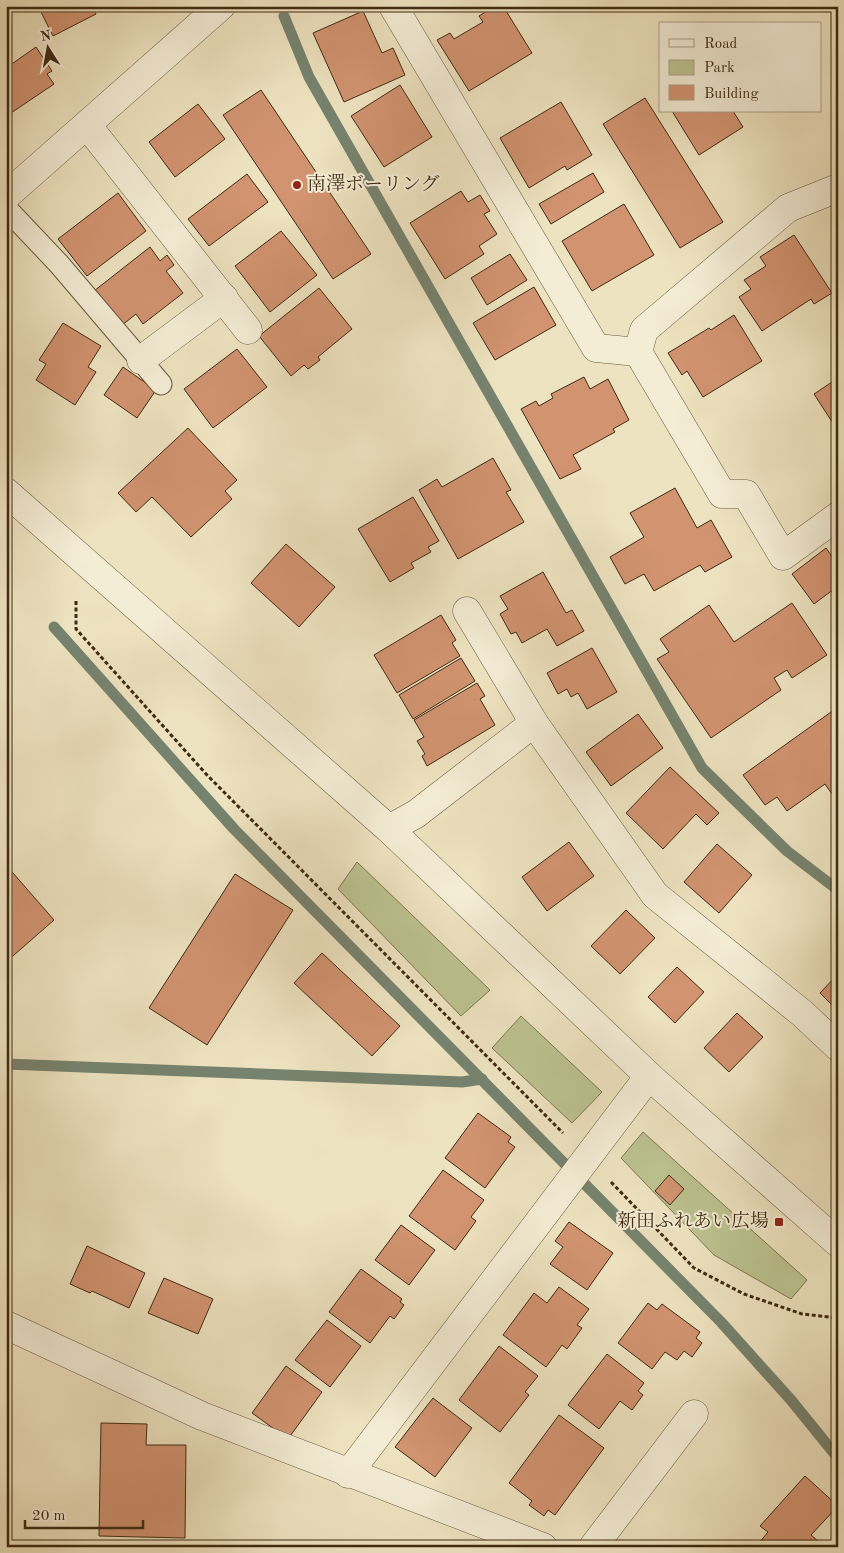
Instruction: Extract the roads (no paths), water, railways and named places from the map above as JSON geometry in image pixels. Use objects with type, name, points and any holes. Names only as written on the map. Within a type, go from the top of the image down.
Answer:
[{"type":"street","points":[[6,196],[221,6]]},
{"type":"street","points":[[393,6],[596,348],[638,352]]},
{"type":"street","points":[[87,125],[248,330]]},
{"type":"street","points":[[838,188],[788,208],[644,330],[638,352],[722,494],[746,494],[783,556],[838,516]]},
{"type":"street","points":[[141,360],[224,298]]},
{"type":"street","points":[[6,492],[75,550],[389,829],[649,1076],[838,1243]]},
{"type":"street","points":[[467,611],[534,723],[655,895],[803,1014],[838,1047]]},
{"type":"street","points":[[389,829],[416,814],[534,723]]},
{"type":"street","points":[[348,1474],[649,1076]]},
{"type":"street","points":[[6,1325],[202,1416],[348,1474],[543,1547]]},
{"type":"street","points":[[593,1547],[694,1414]]},
{"type":"lane","points":[[6,208],[59,264],[161,384]]},
{"type":"waterway","points":[[284,16],[309,77],[702,768],[787,851],[838,890]]},
{"type":"waterway","points":[[54,627],[234,829],[721,1322],[791,1400],[838,1458]]},
{"type":"waterway","points":[[6,1064],[462,1082],[482,1079]]},
{"type":"place","name":"南澤ボーリング","points":[[297,185]]},
{"type":"place","name":"新田ふれあい広場","points":[[779,1222]]}]
